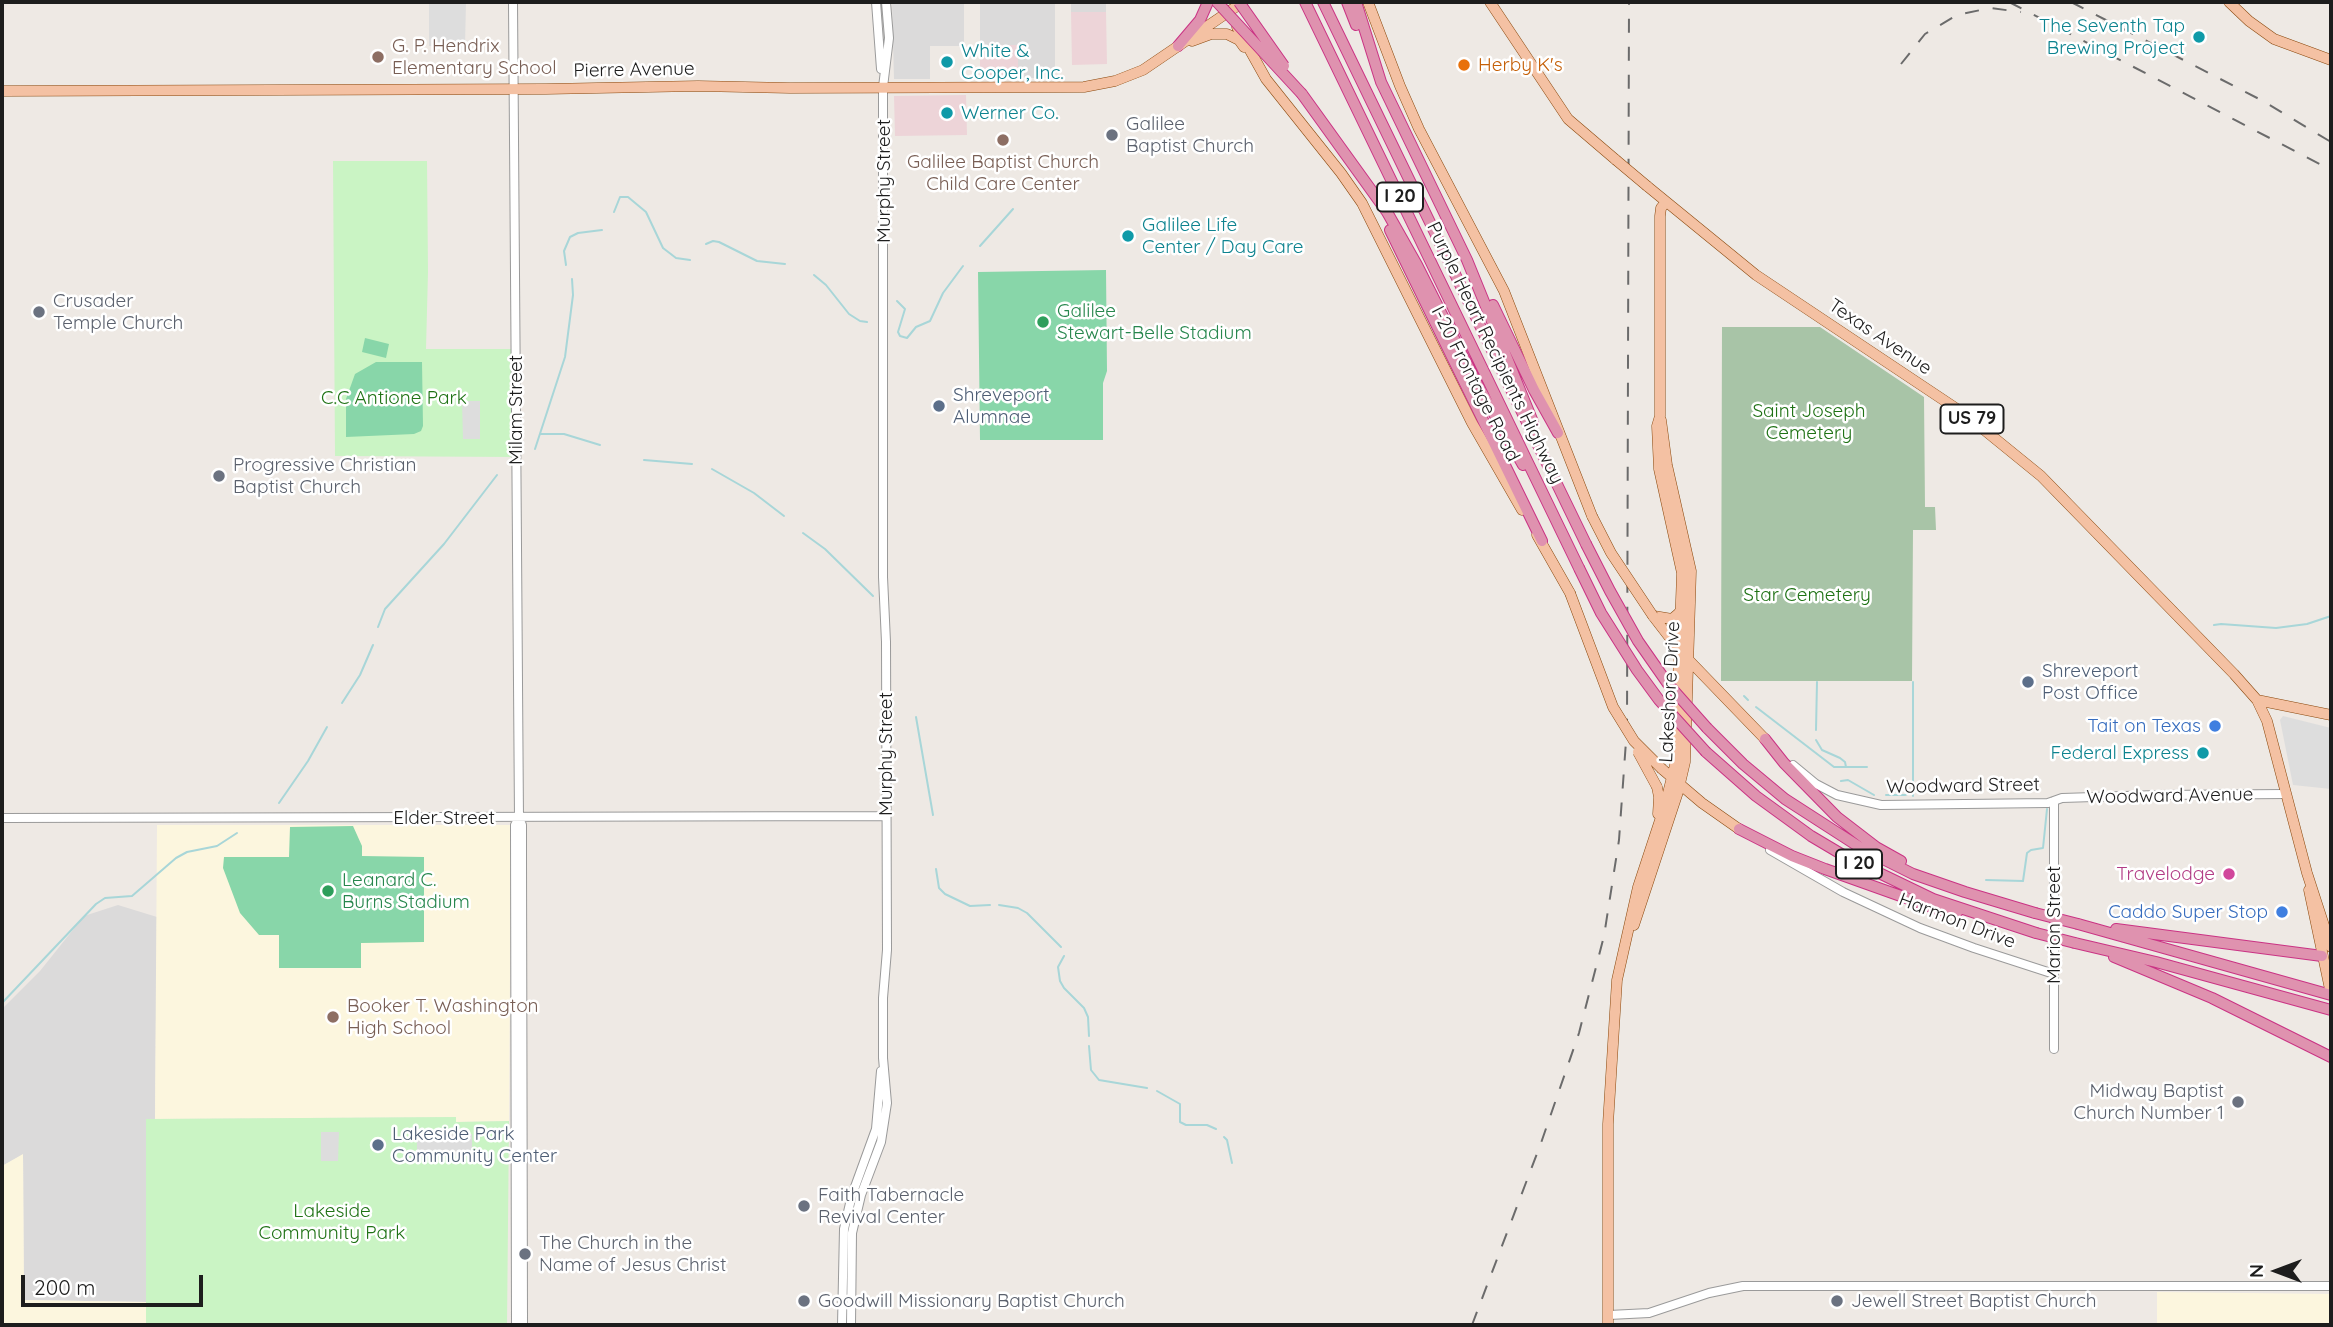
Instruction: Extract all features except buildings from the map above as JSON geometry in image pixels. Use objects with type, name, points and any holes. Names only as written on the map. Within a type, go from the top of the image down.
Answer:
[{"type":"highway","points":[[1178,46],[1200,20],[1208,2]]},
{"type":"highway","points":[[1217,2],[1302,94]]},
{"type":"highway","points":[[1241,2],[1302,94],[1377,196],[1405,243],[1476,382],[1569,547]]},
{"type":"highway","name":"Purple Heart Recipients Highway","points":[[1305,2],[1601,613],[1637,670],[1659,700],[1706,752],[1756,796],[1829,847],[1900,884],[1970,912]]},
{"type":"highway","name":"Purple Heart Recipients Highway","points":[[1323,2],[1586,544],[1610,591],[1668,684],[1707,729],[1770,787],[1817,821],[1890,863],[1950,887]]},
{"type":"highway","points":[[1347,2],[1391,106],[1467,260],[1558,433]]},
{"type":"highway","points":[[1356,2],[1375,66]]},
{"type":"highway","points":[[1349,158],[1386,222],[1542,541]]},
{"type":"highway","points":[[1467,260],[1566,503]]},
{"type":"highway","points":[[1765,739],[1817,798],[1859,834],[1895,858],[1950,887]]},
{"type":"highway","points":[[1739,829],[1792,856],[1923,905],[1940,910],[1970,912]]},
{"type":"highway","name":"I 20","points":[[1950,887],[2331,995]]},
{"type":"highway","name":"I 20","points":[[1970,912],[2036,933],[2331,1010]]},
{"type":"highway","points":[[2078,924],[2327,957]]},
{"type":"highway","points":[[2102,950],[2123,962],[2222,1003],[2331,1057]]},
{"type":"main road","name":"Pierre Avenue","points":[[2,91],[1092,85],[1130,76],[1178,46],[1227,6],[1241,2]]},
{"type":"main road","points":[[1369,2],[1399,86],[1419,129],[1504,291],[1592,516],[1611,553],[1653,616],[1680,651],[1708,679]]},
{"type":"main road","name":"Texas Avenue","points":[[1490,2],[1568,119],[1756,275],[1967,416],[2041,476],[2097,531],[2257,700]]},
{"type":"main road","points":[[2229,2],[2274,39],[2331,60]]},
{"type":"main road","name":"I-20 Frontage Road","points":[[1227,6],[1261,72],[1342,173],[1362,203],[1472,423],[1570,593],[1608,694],[1626,730],[1649,758],[1676,782]]},
{"type":"main road","points":[[1178,46],[1211,34],[1227,34],[1243,45],[1261,72]]},
{"type":"main road","name":"Lakeshore Drive","points":[[1609,1320],[1608,1125],[1616,992],[1638,887],[1649,851],[1685,762],[1691,619],[1689,556],[1667,465],[1660,416],[1660,216],[1661,208],[1666,202]]},
{"type":"main road","name":"Lakeshore Drive","points":[[1621,964],[1670,816],[1676,782],[1682,607],[1679,557],[1657,458],[1657,426],[1660,416]]},
{"type":"main road","points":[[1653,616],[1672,619],[1682,607]]},
{"type":"main road","points":[[1691,619],[1697,657],[1708,679]]},
{"type":"main road","name":"Woodward Street","points":[[1708,679],[1765,739]]},
{"type":"main road","points":[[2257,700],[2331,715]]},
{"type":"main road","name":"US 79","points":[[2257,700],[2267,721],[2307,873],[2327,957],[2331,995]]},
{"type":"main road","points":[[1626,730],[1657,788],[1659,812],[1649,851]]},
{"type":"main road","name":"Harmon Drive","points":[[1676,782],[1739,829]]},
{"type":"main road","points":[[1670,816],[1674,808],[1683,801],[1692,799],[1702,803]]},
{"type":"main road","name":"US 79","points":[[2307,873],[2331,947]]},
{"type":"street","name":"Milam Street","points":[[513,2],[519,818],[522,825],[523,1325]]},
{"type":"street","points":[[876,2],[883,87]]},
{"type":"street","name":"Murphy Street","points":[[842,1325],[844,1229],[852,1195],[876,1129],[883,1058],[883,998],[887,950],[886,642],[883,578],[883,87],[888,38],[886,2]]},
{"type":"street","name":"Woodward Street","points":[[1765,739],[1811,780],[1837,795],[1853,800],[1907,806],[2054,801]]},
{"type":"street","name":"Woodward Avenue","points":[[2054,801],[2088,797],[2286,794]]},
{"type":"street","name":"Marion Street","points":[[2054,801],[2054,1049]]},
{"type":"street","name":"Elder Street","points":[[2,818],[886,816]]},
{"type":"street","name":"Milam Street","points":[[516,1325],[515,825],[519,818]]},
{"type":"street","name":"Harmon Drive","points":[[1739,829],[1815,876],[1898,918],[1960,944],[2054,974]]},
{"type":"street","name":"Murphy Street","points":[[851,1325],[852,1233],[861,1195],[885,1126],[887,1097],[883,1058]]},
{"type":"street","points":[[1609,1320],[1649,1313],[1709,1293],[1743,1286],[2331,1286]]},
{"type":"shaded area","points":[[429,2],[466,2],[465,46],[429,46]]},
{"type":"shaded area","points":[[892,2],[964,2],[964,46],[930,46],[930,79],[894,79]]},
{"type":"shaded area","points":[[980,2],[1055,2],[1055,78],[1018,78],[1017,45],[980,45]]},
{"type":"shaded area","points":[[1071,2],[1106,2],[1106,12],[1071,12]]},
{"type":"shaded area","points":[[1071,12],[1106,12],[1107,64],[1072,65]]},
{"type":"shaded area","points":[[980,45],[1018,45],[1018,78],[980,78]]},
{"type":"shaded area","points":[[966,95],[967,135],[895,136],[894,96]]},
{"type":"shaded area","points":[[462,401],[480,401],[480,439],[463,439]]},
{"type":"shaded area","points":[[2283,716],[2331,728],[2331,789],[2293,785],[2280,720]]},
{"type":"shaded area","name":"Booker T. Washington High School","points":[[157,825],[511,825],[509,1121],[456,1122],[455,1117],[155,1119]]},
{"type":"shaded area","points":[[118,905],[157,917],[155,1119],[146,1120],[147,1302],[24,1300],[23,1155],[2,1166],[2,1009],[40,971],[84,916]]},
{"type":"shaded area","points":[[321,1132],[339,1132],[338,1161],[321,1161]]},
{"type":"shaded area","points":[[417,1133],[472,1134],[472,1156],[417,1155]]},
{"type":"shaded area","points":[[23,1154],[24,1300],[147,1302],[146,1325],[2,1325],[2,1166]]},
{"type":"shaded area","points":[[2157,1292],[2331,1294],[2331,1325],[2157,1325]]},
{"type":"green space","name":"C.C Antione Park","points":[[333,161],[427,161],[426,349],[516,349],[516,457],[335,456]]},
{"type":"green space","name":"Galilee Stewart-Belle Stadium","points":[[1106,270],[1107,371],[1103,383],[1103,440],[980,440],[978,272]]},
{"type":"green space","points":[[1722,327],[1820,327],[1924,397],[1925,507],[1935,507],[1936,530],[1913,530],[1912,681],[1721,681]]},
{"type":"green space","points":[[365,338],[389,344],[386,358],[362,352]]},
{"type":"green space","points":[[376,362],[422,362],[421,431],[414,434],[346,437],[346,399],[355,374]]},
{"type":"green space","name":"Leanard C. Burns Stadium","points":[[353,826],[362,846],[362,856],[424,857],[424,942],[361,943],[361,968],[279,968],[279,935],[259,935],[240,913],[223,868],[224,857],[289,857],[290,827]]},
{"type":"green space","name":"Lakeside Community Park","points":[[456,1117],[456,1122],[509,1121],[507,1325],[146,1325],[146,1119]]},
{"type":"waterway","points":[[614,212],[620,197],[628,197],[646,212],[663,248],[676,258],[690,260]]},
{"type":"waterway","points":[[980,246],[1013,209]]},
{"type":"waterway","points":[[566,265],[564,251],[570,237],[578,233],[602,230]]},
{"type":"waterway","points":[[706,244],[719,242],[757,261],[785,264]]},
{"type":"waterway","points":[[897,301],[905,309],[898,332],[900,336],[907,338],[916,327],[930,321],[943,293],[963,266]]},
{"type":"waterway","points":[[814,275],[826,285],[849,314],[867,322]]},
{"type":"waterway","points":[[535,449],[565,357],[573,295],[572,279]]},
{"type":"waterway","points":[[540,434],[564,434],[600,445]]},
{"type":"waterway","points":[[644,460],[692,464]]},
{"type":"waterway","points":[[712,469],[754,493],[784,516]]},
{"type":"waterway","points":[[378,627],[385,609],[444,544],[497,475]]},
{"type":"waterway","points":[[803,533],[825,549],[873,596]]},
{"type":"waterway","points":[[2214,625],[2276,628],[2307,624],[2331,616]]},
{"type":"waterway","points":[[342,703],[360,675],[373,645]]},
{"type":"waterway","points":[[1816,730],[1817,682]]},
{"type":"waterway","points":[[1913,682],[1913,796]]},
{"type":"waterway","points":[[1744,696],[1748,700]]},
{"type":"waterway","points":[[1756,707],[1834,767],[1867,767]]},
{"type":"waterway","points":[[916,717],[933,815]]},
{"type":"waterway","points":[[279,803],[327,727]]},
{"type":"waterway","points":[[1816,740],[1822,750],[1840,758],[1846,767]]},
{"type":"waterway","points":[[1841,781],[1848,780],[1874,795]]},
{"type":"waterway","points":[[1886,795],[1905,795],[1912,792]]},
{"type":"waterway","points":[[1986,880],[2023,881],[2027,853],[2043,848],[2047,809]]},
{"type":"waterway","points":[[2,1003],[96,904],[105,898],[132,896],[176,858],[187,852],[217,846],[237,833]]},
{"type":"waterway","points":[[936,869],[939,888],[945,894],[970,906],[990,905]]},
{"type":"waterway","points":[[999,905],[1018,908],[1027,913],[1061,947]]},
{"type":"waterway","points":[[1064,956],[1058,967],[1060,981],[1084,1008],[1088,1017],[1089,1036]]},
{"type":"waterway","points":[[1089,1046],[1091,1070],[1099,1080],[1147,1088]]},
{"type":"waterway","points":[[1157,1091],[1180,1104],[1180,1122],[1186,1125],[1207,1125],[1216,1129]]},
{"type":"waterway","points":[[1224,1137],[1232,1163]]},
{"type":"railway","points":[[1472,1325],[1541,1143],[1579,1033],[1604,936],[1619,840],[1627,727],[1629,2]]},
{"type":"railway","points":[[2009,2],[2331,170]]},
{"type":"railway","points":[[2071,2],[2263,101],[2331,142]]},
{"type":"railway","points":[[1901,64],[1925,34],[1957,15],[1990,8],[2021,12]]},
{"type":"place","name":"The Seventh Tap Brewing Project","points":[[2199,37]]},
{"type":"place","name":"G. P. Hendrix Elementary School","points":[[378,57]]},
{"type":"place","name":"White & Cooper, Inc.","points":[[947,62]]},
{"type":"place","name":"Herby K's","points":[[1464,65]]},
{"type":"place","name":"Werner Co.","points":[[947,113]]},
{"type":"place","name":"Galilee Baptist Church","points":[[1112,135]]},
{"type":"place","name":"Galilee Baptist Church Child Care Center","points":[[1003,140]]},
{"type":"place","name":"Galilee Life Center / Day Care","points":[[1128,236]]},
{"type":"place","name":"Crusader Temple Church","points":[[39,312]]},
{"type":"place","name":"Galilee Stewart-Belle Stadium","points":[[1043,322]]},
{"type":"place","name":"Shreveport Alumnae","points":[[939,406]]},
{"type":"place","name":"Progressive Christian Baptist Church","points":[[219,476]]},
{"type":"place","name":"Shreveport Post Office","points":[[2028,682]]},
{"type":"place","name":"Tait on Texas","points":[[2215,726]]},
{"type":"place","name":"Federal Express","points":[[2203,753]]},
{"type":"place","name":"Travelodge","points":[[2229,874]]},
{"type":"place","name":"Leanard C. Burns Stadium","points":[[328,891]]},
{"type":"place","name":"Caddo Super Stop","points":[[2282,912]]},
{"type":"place","name":"Booker T. Washington High School","points":[[333,1017]]},
{"type":"place","name":"Midway Baptist Church Number 1","points":[[2238,1102]]},
{"type":"place","name":"Lakeside Park Community Center","points":[[378,1145]]},
{"type":"place","name":"Faith Tabernacle Revival Center","points":[[804,1206]]},
{"type":"place","name":"The Church in the Name of Jesus Christ","points":[[525,1254]]},
{"type":"place","name":"Goodwill Missionary Baptist Church","points":[[804,1301]]},
{"type":"place","name":"Jewell Street Baptist Church","points":[[1837,1301]]},
{"type":"park label","name":"Saint Joseph Cemetery","points":[[1809,422]]},
{"type":"park label","name":"Star Cemetery","points":[[1807,595]]}]
